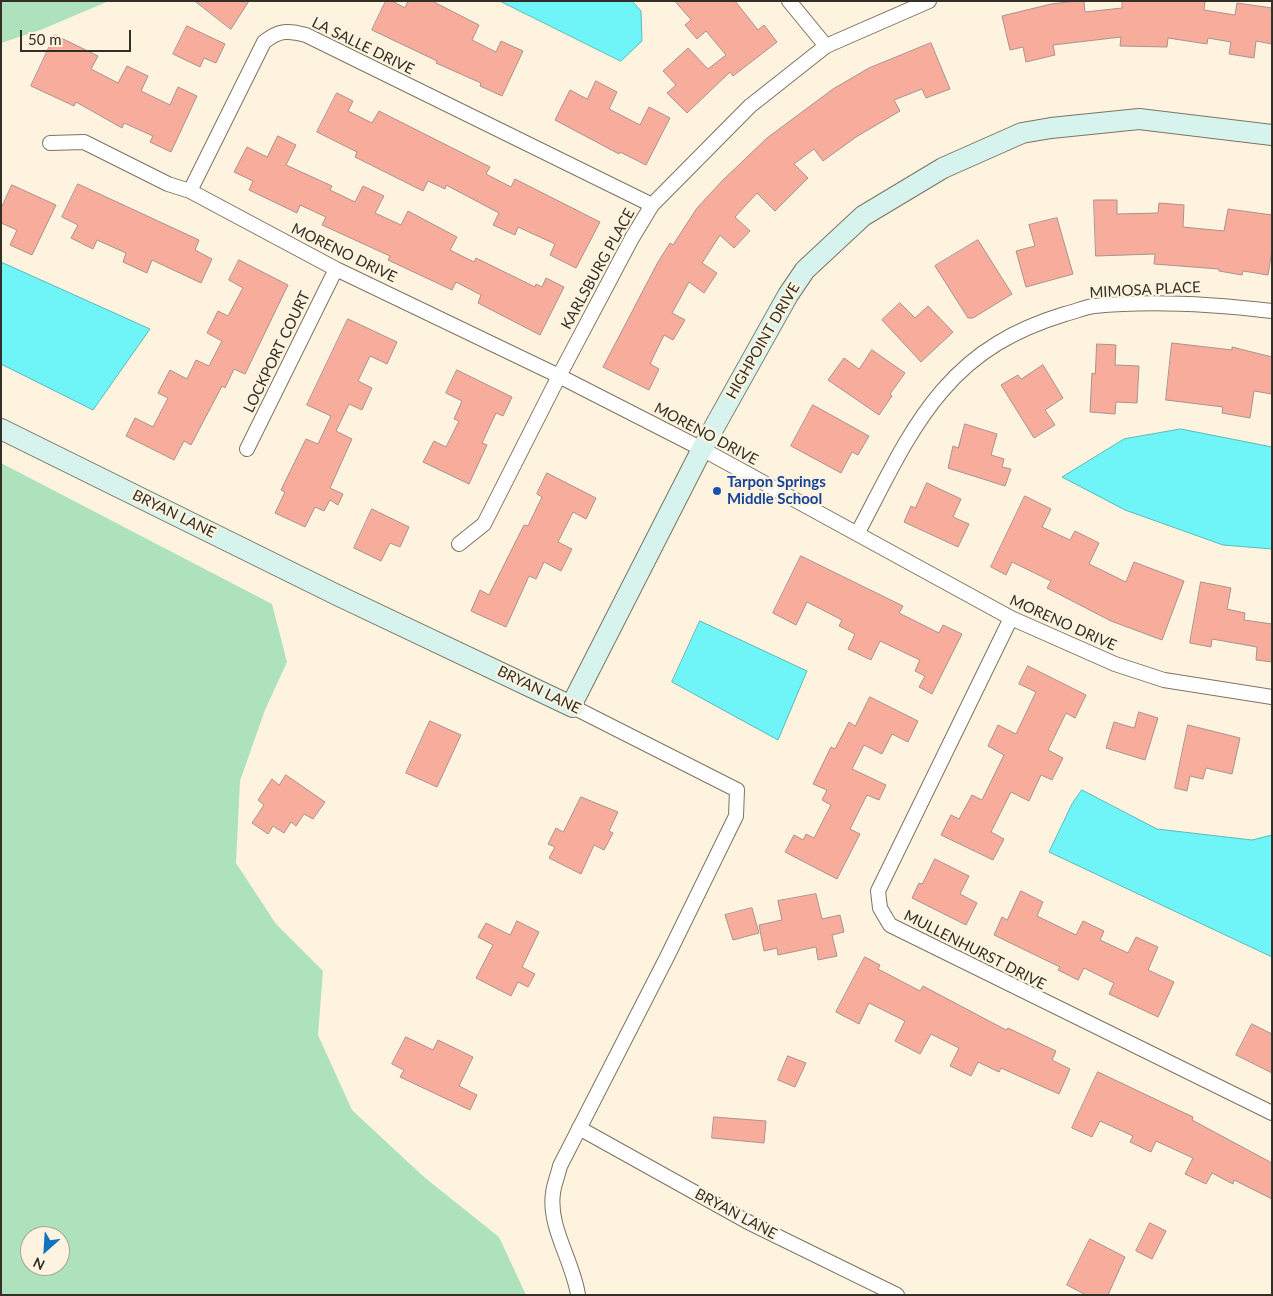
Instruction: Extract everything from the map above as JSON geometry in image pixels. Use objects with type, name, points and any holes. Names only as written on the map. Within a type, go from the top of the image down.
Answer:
[{"type":"street","points":[[789,1],[826,46]]},
{"type":"street","name":"KARLSBURG PLACE","points":[[459,544],[484,524],[559,376],[632,238],[652,205],[750,106],[826,46],[928,1]]},
{"type":"street","name":"LA SALLE DRIVE","points":[[190,191],[264,42],[280,31],[293,31],[306,35],[652,205]]},
{"type":"street","name":"HIGHPOINT DRIVE","points":[[573,707],[574,700],[702,449],[788,295],[805,270],[863,216],[943,168],[1022,133],[1138,119],[1272,135]]},
{"type":"street","points":[[50,143],[84,142],[168,184],[190,191]]},
{"type":"street","name":"MORENO DRIVE","points":[[190,191],[336,269],[559,376],[702,449],[1011,618],[1115,664],[1164,680],[1272,697]]},
{"type":"street","name":"LOCKPORT COURT","points":[[247,449],[336,269]]},
{"type":"street","name":"MIMOSA PLACE","points":[[857,534],[908,440],[942,391],[961,372],[1002,340],[1032,324],[1093,306],[1210,304],[1272,311]]},
{"type":"street","name":"BRYAN LANE","points":[[1,429],[336,595],[573,707],[737,790],[736,816],[667,957],[560,1166],[552,1193],[554,1223],[575,1275],[578,1295]]},
{"type":"street","name":"MULLENHURST DRIVE","points":[[1011,618],[878,891],[880,908],[890,925],[1272,1113]]},
{"type":"street","name":"BRYAN LANE","points":[[579,1128],[748,1222],[897,1295]]},
{"type":"green space","points":[[1,1],[109,1],[43,29],[1,43]]},
{"type":"green space","points":[[1,463],[272,604],[287,662],[265,710],[240,781],[236,863],[276,924],[323,971],[318,1035],[352,1110],[424,1177],[499,1237],[526,1295],[1,1295]]},
{"type":"water","points":[[500,1],[632,1],[641,11],[642,41],[621,61]]},
{"type":"water","points":[[1,262],[150,329],[93,410],[1,364]]},
{"type":"water","points":[[1181,429],[1272,447],[1272,549],[1223,545],[1125,510],[1062,477],[1124,439]]},
{"type":"water","points":[[700,621],[807,671],[778,740],[672,682]]},
{"type":"water","points":[[1082,790],[1157,829],[1252,840],[1272,835],[1272,957],[1049,852],[1072,804]]},
{"type":"building","points":[[195,1],[249,1],[231,29]]},
{"type":"building","points":[[386,1],[392,1],[405,8],[408,1],[432,1],[479,25],[472,40],[496,52],[501,41],[523,51],[502,96],[480,86],[481,83],[436,63],[437,61],[372,30]]},
{"type":"building","points":[[675,1],[735,1],[758,30],[764,25],[777,42],[733,76],[730,72],[687,113],[667,93],[676,85],[663,71],[688,48],[708,69],[726,55],[706,31],[697,39],[685,25],[691,20]]},
{"type":"building","points":[[1084,1],[1085,12],[1122,8],[1122,1],[1205,1],[1204,10],[1235,15],[1237,3],[1272,8],[1272,44],[1256,41],[1254,58],[1229,54],[1231,42],[1208,38],[1207,44],[1168,38],[1167,47],[1120,46],[1121,37],[1053,45],[1055,55],[1026,62],[1023,47],[1010,50],[1002,16],[1051,4]]},
{"type":"building","points":[[187,26],[225,44],[216,63],[204,58],[200,67],[173,54]]},
{"type":"building","points":[[55,35],[98,56],[91,69],[118,83],[127,66],[148,76],[141,91],[170,105],[178,87],[197,96],[171,152],[150,142],[153,136],[124,123],[122,128],[76,102],[74,106],[31,86]]},
{"type":"building","points":[[931,43],[950,89],[926,98],[922,89],[894,100],[900,111],[856,137],[823,161],[814,149],[794,164],[808,178],[775,211],[757,193],[735,217],[750,231],[734,248],[720,235],[702,263],[717,273],[704,293],[689,282],[672,313],[685,320],[673,340],[664,335],[650,364],[659,369],[649,390],[603,367],[658,262],[670,243],[673,245],[697,208],[723,180],[767,138],[833,89],[869,68]]},
{"type":"building","points":[[596,81],[617,92],[609,109],[640,125],[649,107],[670,118],[646,165],[620,152],[619,154],[555,120],[570,90],[587,99]]},
{"type":"building","points":[[337,93],[353,101],[348,111],[372,123],[379,111],[490,167],[486,174],[511,187],[515,179],[600,222],[576,268],[550,255],[555,244],[518,227],[515,235],[493,225],[499,213],[446,185],[445,189],[428,181],[423,191],[355,157],[357,152],[317,132]]},
{"type":"building","points":[[278,136],[296,145],[286,165],[332,186],[330,190],[355,202],[363,186],[384,196],[375,213],[401,225],[408,211],[457,237],[450,250],[474,262],[476,258],[535,287],[536,284],[542,287],[546,278],[564,287],[540,335],[478,303],[481,295],[456,282],[452,290],[388,260],[390,256],[322,225],[326,217],[300,205],[297,213],[249,190],[253,181],[234,172],[247,147],[267,157]]},
{"type":"building","points":[[78,184],[199,240],[195,250],[212,259],[201,283],[152,260],[147,273],[123,262],[126,253],[97,240],[93,249],[71,238],[78,225],[62,217]]},
{"type":"building","points":[[12,185],[56,205],[32,255],[10,245],[17,230],[1,223],[1,209]]},
{"type":"building","points":[[1094,200],[1117,200],[1117,214],[1158,213],[1159,203],[1184,205],[1183,227],[1224,231],[1228,209],[1272,215],[1272,251],[1268,275],[1243,271],[1242,275],[1219,271],[1219,269],[1154,264],[1155,254],[1096,256]]},
{"type":"building","points":[[1057,218],[1073,274],[1026,287],[1016,251],[1035,246],[1029,225]]},
{"type":"building","points":[[978,240],[1012,294],[973,318],[968,318],[935,266]]},
{"type":"building","points":[[239,260],[288,285],[245,374],[234,369],[225,388],[222,386],[191,445],[184,441],[174,460],[126,436],[135,418],[153,427],[168,398],[158,393],[170,370],[187,379],[196,360],[209,366],[222,341],[207,333],[218,311],[228,316],[243,288],[229,280]]},
{"type":"building","points":[[900,303],[915,318],[928,306],[953,332],[921,362],[882,320]]},
{"type":"building","points":[[348,319],[397,342],[387,364],[370,356],[358,381],[372,388],[362,410],[349,404],[336,431],[352,439],[330,488],[343,494],[338,505],[330,500],[324,511],[315,507],[305,527],[275,513],[285,492],[281,490],[306,439],[318,444],[331,416],[307,405]]},
{"type":"building","points":[[1172,343],[1232,350],[1232,347],[1272,357],[1272,394],[1254,391],[1250,418],[1222,413],[1223,407],[1166,400]]},
{"type":"building","points":[[1097,344],[1116,345],[1115,365],[1139,366],[1137,403],[1116,402],[1115,414],[1090,412],[1092,373],[1095,374]]},
{"type":"building","points":[[872,350],[905,373],[890,394],[892,396],[879,415],[828,380],[844,358],[859,369]]},
{"type":"building","points":[[1043,365],[1063,398],[1045,410],[1055,425],[1034,438],[1001,385],[1018,375],[1021,379]]},
{"type":"building","points":[[457,370],[512,397],[503,416],[496,413],[482,443],[487,445],[469,484],[423,462],[434,441],[446,447],[459,421],[454,419],[462,401],[446,393]]},
{"type":"building","points":[[813,405],[869,436],[858,455],[852,452],[841,473],[791,446]]},
{"type":"building","points":[[965,424],[997,434],[991,455],[1004,459],[1002,467],[1011,469],[1005,486],[948,468],[953,446],[958,448]]},
{"type":"building","points":[[547,473],[596,498],[586,519],[573,512],[558,542],[572,549],[561,571],[544,562],[536,579],[529,576],[506,627],[471,611],[480,590],[489,595],[524,525],[528,526],[542,497],[537,494]]},
{"type":"building","points":[[927,483],[961,499],[953,517],[969,524],[958,547],[904,522],[911,506],[915,508]]},
{"type":"building","points":[[1025,496],[1051,509],[1042,527],[1070,540],[1075,531],[1099,543],[1089,564],[1126,582],[1134,562],[1184,581],[1162,640],[1111,621],[1047,588],[1051,581],[1012,562],[1006,575],[991,567]]},
{"type":"building","points":[[372,509],[409,527],[400,547],[390,543],[381,561],[354,548]]},
{"type":"building","points":[[801,556],[903,606],[899,613],[939,633],[943,625],[962,634],[932,694],[919,687],[925,676],[915,671],[920,660],[880,641],[871,660],[848,649],[855,634],[839,626],[842,620],[807,602],[796,625],[773,613]]},
{"type":"building","points":[[1201,582],[1231,588],[1227,609],[1245,613],[1244,620],[1272,624],[1272,662],[1256,660],[1257,647],[1212,639],[1211,647],[1190,643]]},
{"type":"building","points":[[1028,666],[1086,695],[1075,718],[1066,713],[1048,750],[1063,758],[1052,780],[1041,775],[1029,801],[1011,792],[991,832],[1004,839],[993,860],[941,835],[951,815],[959,819],[972,795],[982,800],[1004,755],[988,746],[998,725],[1016,734],[1036,692],[1019,684]]},
{"type":"building","points":[[870,697],[918,721],[908,742],[892,734],[882,754],[864,745],[852,769],[886,785],[879,800],[867,795],[850,829],[860,834],[837,879],[785,852],[794,835],[803,840],[806,834],[814,838],[831,805],[822,800],[827,790],[813,784],[831,747],[835,749],[849,722],[855,726]]},
{"type":"building","points":[[1139,712],[1158,718],[1145,760],[1106,748],[1114,722],[1134,728]]},
{"type":"building","points":[[430,721],[461,735],[437,787],[406,773]]},
{"type":"building","points":[[1188,725],[1240,738],[1232,774],[1206,768],[1203,779],[1190,776],[1187,791],[1175,788]]},
{"type":"building","points":[[286,775],[325,802],[313,819],[304,814],[296,826],[291,822],[284,833],[273,826],[268,834],[252,823],[264,805],[258,800],[272,779],[279,785]]},
{"type":"building","points":[[581,797],[618,812],[609,831],[613,833],[604,850],[594,845],[581,874],[549,858],[555,847],[548,844],[556,828],[563,832]]},
{"type":"building","points":[[935,859],[969,876],[960,894],[977,903],[966,925],[912,898],[919,883],[922,884]]},
{"type":"building","points":[[1021,891],[1043,902],[1037,916],[1076,935],[1083,921],[1104,931],[1100,940],[1128,953],[1136,937],[1158,947],[1148,970],[1174,982],[1158,1017],[1109,994],[1114,983],[1084,968],[1078,980],[1058,970],[1060,967],[994,935],[1002,917],[1007,920]]},
{"type":"building","points":[[816,894],[822,919],[840,915],[844,932],[832,935],[837,956],[818,960],[816,947],[778,955],[777,948],[764,951],[759,925],[782,920],[778,901]]},
{"type":"building","points":[[752,908],[759,933],[733,940],[725,915]]},
{"type":"building","points":[[517,921],[539,932],[522,967],[535,974],[528,987],[518,982],[511,996],[476,978],[493,945],[478,937],[486,923],[510,935]]},
{"type":"building","points":[[865,957],[880,965],[878,969],[920,991],[923,986],[1006,1030],[1008,1028],[1056,1051],[1052,1060],[1070,1069],[1059,1094],[1001,1068],[999,1072],[978,1062],[971,1076],[950,1066],[959,1048],[931,1034],[920,1054],[895,1041],[905,1021],[869,1003],[859,1024],[836,1012]]},
{"type":"building","points":[[1252,1024],[1272,1034],[1272,1073],[1236,1055]]},
{"type":"building","points":[[406,1037],[433,1050],[438,1040],[473,1057],[459,1086],[477,1095],[470,1110],[400,1077],[404,1070],[392,1064]]},
{"type":"building","points":[[788,1056],[806,1063],[795,1087],[778,1080]]},
{"type":"building","points":[[1098,1072],[1193,1117],[1192,1120],[1272,1163],[1272,1199],[1234,1180],[1233,1184],[1212,1173],[1206,1184],[1185,1174],[1193,1158],[1156,1141],[1151,1152],[1130,1142],[1133,1136],[1100,1121],[1092,1137],[1072,1128]]},
{"type":"building","points":[[714,1117],[766,1121],[764,1143],[712,1138]]},
{"type":"building","points":[[1150,1223],[1166,1231],[1152,1259],[1136,1251]]},
{"type":"building","points":[[1090,1239],[1125,1257],[1108,1295],[1086,1295],[1067,1285]]},
{"type":"place","name":"Tarpon Springs Middle School","points":[[717,491]]}]
